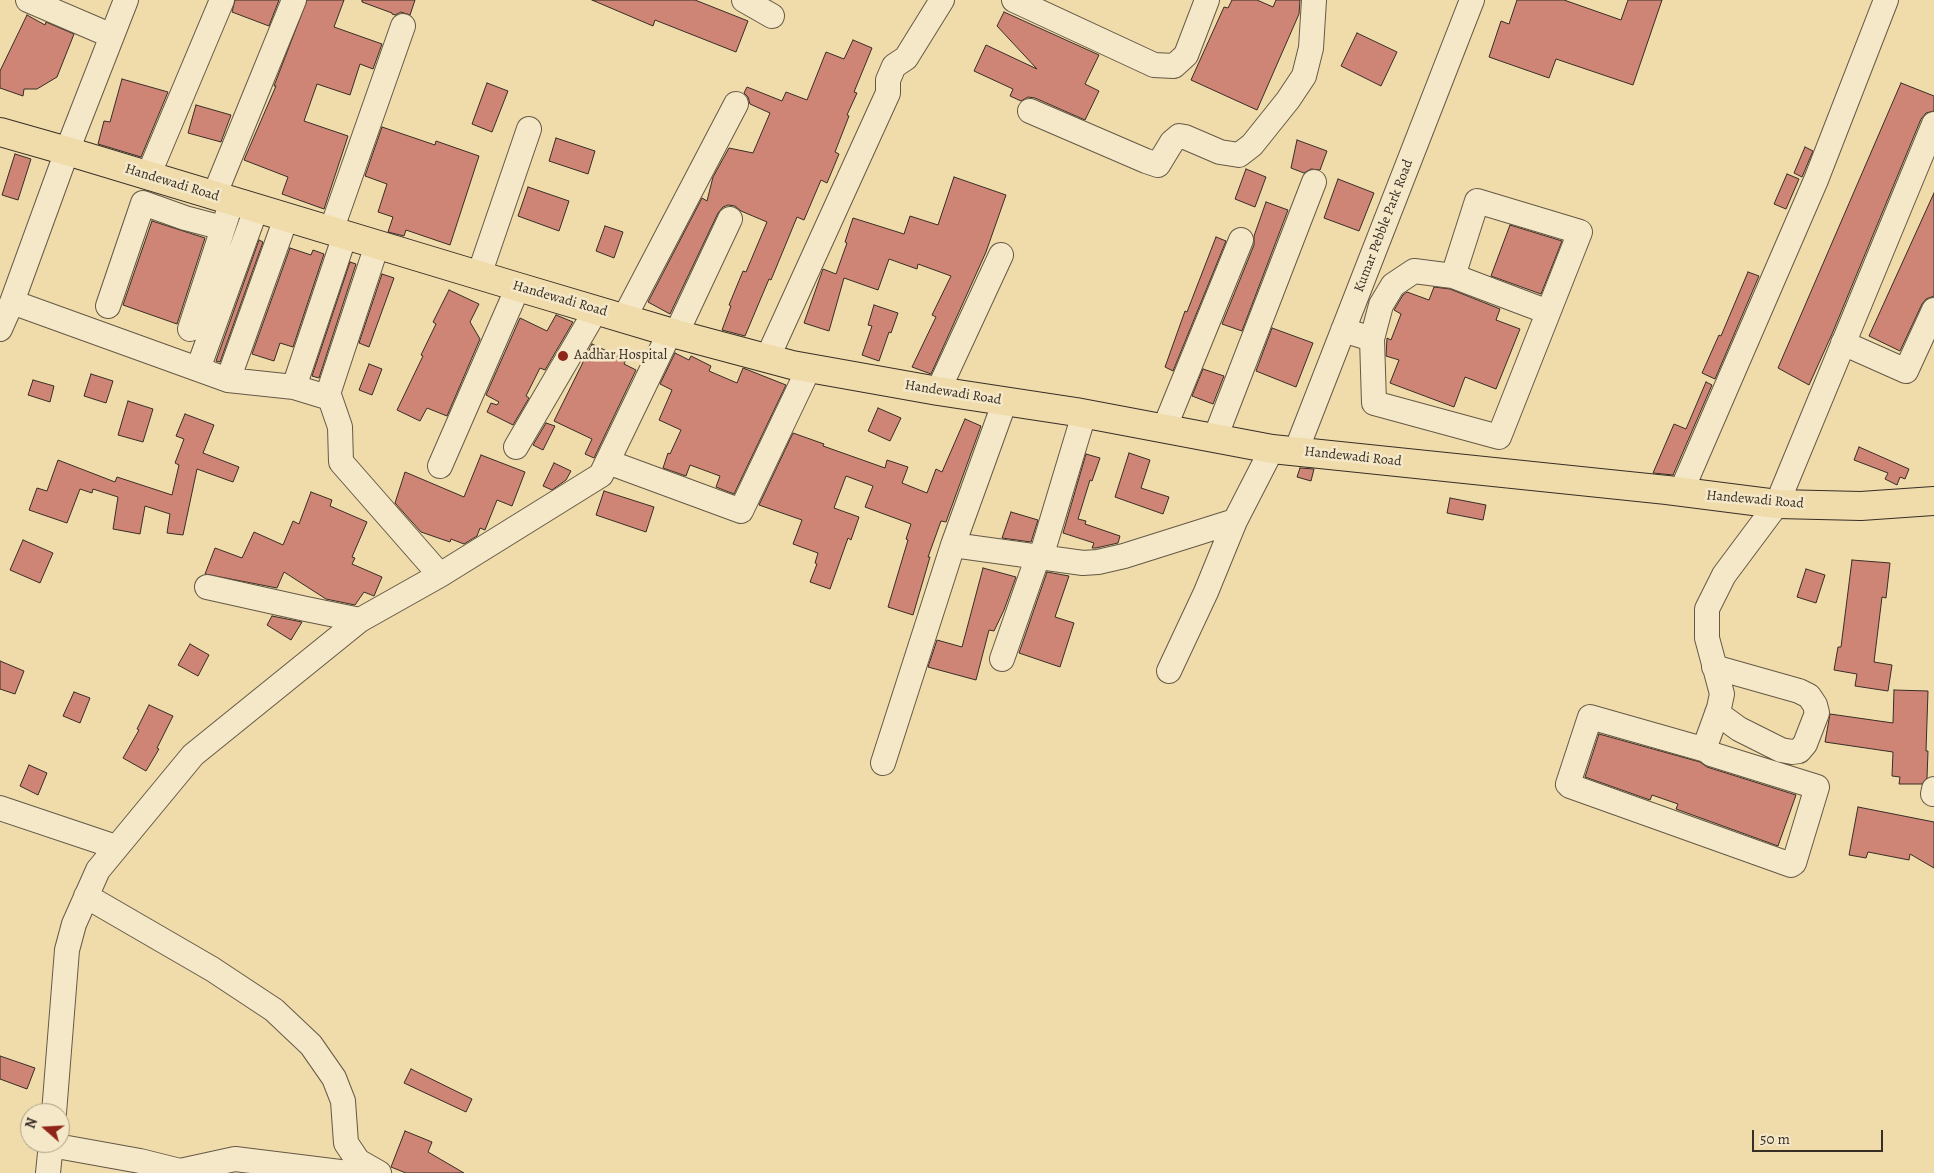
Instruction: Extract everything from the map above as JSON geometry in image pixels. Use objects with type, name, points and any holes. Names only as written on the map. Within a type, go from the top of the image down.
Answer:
[{"type":"main road","name":"Handewadi Road","points":[[0,132],[673,333],[767,359],[810,368],[1284,450],[1777,504],[1862,506],[1934,500]]},
{"type":"street","points":[[28,0],[112,36]]},
{"type":"street","points":[[0,329],[12,302],[67,151],[126,0]]},
{"type":"street","points":[[148,176],[222,0]]},
{"type":"street","points":[[198,370],[224,200],[294,0]]},
{"type":"street","points":[[744,0],[772,16]]},
{"type":"street","points":[[767,359],[888,93],[888,80],[894,66],[906,58],[942,0]]},
{"type":"street","points":[[1014,0],[1154,65],[1174,66],[1186,54],[1207,0]]},
{"type":"street","points":[[1030,111],[1158,165],[1172,142],[1178,136],[1220,152],[1239,155],[1252,145],[1288,100],[1304,76],[1311,48],[1314,0]]},
{"type":"street","name":"Kumar Pebble Park Road","points":[[1169,671],[1206,592],[1235,522],[1284,450],[1343,330],[1472,0]]},
{"type":"street","points":[[1681,492],[1816,180],[1886,0]]},
{"type":"street","points":[[294,388],[338,233],[403,26]]},
{"type":"street","points":[[624,318],[736,104]]},
{"type":"street","points":[[1706,750],[1722,694],[1707,638],[1707,609],[1724,575],[1777,504],[1934,124]]},
{"type":"street","points":[[479,275],[529,128]]},
{"type":"street","points":[[1215,438],[1314,182]]},
{"type":"street","points":[[185,218],[224,200]]},
{"type":"street","points":[[190,329],[223,228],[224,200]]},
{"type":"street","points":[[1452,276],[1477,201],[1580,232],[1548,312],[1498,437],[1374,403],[1372,339],[1381,306],[1393,285],[1414,271],[1452,276],[1548,312]]},
{"type":"street","points":[[108,306],[142,203],[185,218],[223,228]]},
{"type":"street","points":[[228,380],[286,218]]},
{"type":"street","points":[[55,1103],[67,950],[74,924],[98,870],[193,755],[360,620],[440,575],[601,475],[730,219]]},
{"type":"street","points":[[1164,429],[1241,240]]},
{"type":"street","points":[[327,397],[377,245]]},
{"type":"street","points":[[938,390],[1001,255]]},
{"type":"street","points":[[440,466],[518,287]]},
{"type":"street","points":[[12,302],[228,380],[294,388],[330,398],[340,427],[341,462],[440,575]]},
{"type":"street","points":[[516,447],[596,310]]},
{"type":"street","points":[[1844,342],[1906,371],[1934,310]]},
{"type":"street","points":[[1343,330],[1372,339]]},
{"type":"street","points":[[608,462],[741,511],[810,368]]},
{"type":"street","points":[[883,763],[953,545],[1005,401]]},
{"type":"street","points":[[1002,659],[1040,557],[1084,414]]},
{"type":"street","points":[[953,545],[1083,563],[1098,562],[1124,556],[1235,522]]},
{"type":"street","points":[[207,587],[360,620]]},
{"type":"street","points":[[1714,667],[1799,691],[1808,696],[1815,706],[1817,713],[1805,744],[1799,751],[1792,752],[1781,750],[1739,729],[1717,713]]},
{"type":"street","points":[[1590,717],[1706,750],[1711,754],[1817,787],[1792,865],[1579,790],[1568,784],[1590,717]]},
{"type":"street","points":[[1934,789],[1934,794]]},
{"type":"street","points":[[0,808],[116,847]]},
{"type":"street","points":[[86,896],[212,969],[274,1010],[312,1045],[334,1078],[343,1101],[346,1143],[358,1161],[379,1173]]},
{"type":"street","points":[[70,1148],[180,1171],[236,1158],[348,1173],[358,1161]]},
{"type":"street","points":[[48,1173],[50,1153]]},
{"type":"building","points":[[235,0],[279,0],[269,26],[232,12]]},
{"type":"building","points":[[307,0],[344,0],[334,27],[382,44],[373,69],[360,64],[350,95],[317,84],[304,121],[348,136],[324,209],[282,194],[288,177],[244,160],[276,86],[274,86]]},
{"type":"building","points":[[362,0],[415,0],[410,15],[401,12],[395,15],[362,2]]},
{"type":"building","points":[[592,0],[695,0],[748,21],[736,52],[655,20],[653,26]]},
{"type":"building","points":[[1232,0],[1257,0],[1273,7],[1276,0],[1300,0],[1299,14],[1257,110],[1191,80],[1224,7],[1228,8]]},
{"type":"building","points":[[1517,0],[1564,0],[1621,20],[1628,0],[1662,0],[1633,85],[1556,59],[1549,78],[1489,57],[1501,21],[1509,24]]},
{"type":"building","points":[[1004,12],[1099,55],[1085,84],[1099,91],[1085,120],[1035,98],[1028,97],[1021,101],[1010,96],[1013,89],[974,71],[986,45],[1037,69],[997,26]]},
{"type":"building","points":[[27,15],[45,25],[46,22],[74,34],[57,77],[37,89],[24,89],[23,96],[0,88],[0,71]]},
{"type":"building","points":[[1357,33],[1397,52],[1381,86],[1341,66]]},
{"type":"building","points":[[853,40],[872,48],[854,92],[857,93],[847,115],[849,116],[835,152],[839,154],[827,183],[821,180],[804,220],[797,217],[745,336],[722,330],[731,306],[729,305],[743,271],[746,272],[767,222],[741,211],[735,206],[728,205],[723,207],[718,213],[670,314],[648,302],[702,198],[707,201],[713,177],[729,148],[753,153],[770,113],[750,104],[748,97],[744,93],[747,87],[782,101],[786,92],[807,100],[826,52],[844,59]]},
{"type":"building","points":[[122,79],[168,92],[141,157],[98,144],[104,121],[110,122]]},
{"type":"building","points":[[487,83],[508,91],[492,132],[472,124]]},
{"type":"building","points":[[1901,83],[1934,96],[1934,111],[1926,113],[1921,119],[1809,385],[1778,368]]},
{"type":"building","points":[[196,105],[231,115],[221,142],[188,133]]},
{"type":"building","points":[[382,127],[435,145],[436,141],[479,156],[450,245],[406,230],[404,236],[388,232],[393,217],[378,212],[387,184],[365,176]]},
{"type":"building","points":[[556,138],[595,151],[588,174],[549,161]]},
{"type":"building","points":[[1297,140],[1327,151],[1320,170],[1311,169],[1304,173],[1291,168]]},
{"type":"building","points":[[1805,147],[1813,151],[1802,177],[1794,173]]},
{"type":"building","points":[[15,154],[31,159],[18,200],[2,195]]},
{"type":"building","points":[[1246,169],[1266,177],[1255,207],[1235,199]]},
{"type":"building","points":[[1787,174],[1799,179],[1786,209],[1774,204]]},
{"type":"building","points":[[954,177],[1006,195],[986,252],[931,374],[912,367],[936,317],[932,315],[951,276],[918,264],[917,269],[889,259],[878,290],[844,278],[829,331],[804,323],[823,269],[836,274],[847,243],[845,242],[853,218],[904,234],[910,216],[938,225]]},
{"type":"building","points":[[1338,179],[1374,193],[1359,231],[1324,218]]},
{"type":"building","points":[[528,187],[569,201],[559,231],[518,216]]},
{"type":"building","points":[[1934,193],[1934,296],[1926,299],[1922,304],[1900,351],[1869,336]]},
{"type":"building","points":[[1266,202],[1288,210],[1242,331],[1222,324],[1254,245],[1254,236]]},
{"type":"building","points":[[152,221],[205,238],[177,324],[123,305]]},
{"type":"building","points":[[1510,225],[1562,241],[1541,294],[1491,276]]},
{"type":"building","points":[[605,226],[623,232],[614,258],[596,251]]},
{"type":"building","points":[[1216,237],[1226,241],[1173,371],[1165,367],[1185,311],[1187,312]]},
{"type":"building","points":[[259,240],[263,242],[220,362],[216,361]]},
{"type":"building","points":[[290,248],[311,255],[313,250],[324,254],[293,347],[280,343],[274,361],[252,354]]},
{"type":"building","points":[[350,262],[356,264],[319,378],[312,376]]},
{"type":"building","points":[[1748,272],[1759,276],[1715,379],[1702,373],[1719,335],[1721,336]]},
{"type":"building","points":[[382,274],[394,278],[369,347],[359,343]]},
{"type":"building","points":[[1434,287],[1450,289],[1500,309],[1496,320],[1520,329],[1496,389],[1465,377],[1454,407],[1390,383],[1399,360],[1386,356],[1387,338],[1391,340],[1401,314],[1394,310],[1407,292],[1429,300]]},
{"type":"building","points":[[449,290],[479,304],[470,322],[480,339],[447,416],[427,408],[420,421],[397,410],[423,356],[421,355],[436,324],[433,322]]},
{"type":"building","points":[[874,305],[898,313],[879,361],[862,355],[872,326],[868,325]]},
{"type":"building","points":[[556,315],[573,322],[545,370],[540,368],[526,396],[529,398],[513,425],[487,412],[491,403],[497,405],[499,402],[486,395],[520,318],[547,331]]},
{"type":"building","points":[[1272,328],[1313,343],[1296,387],[1256,371]]},
{"type":"building","points":[[592,344],[626,360],[624,364],[636,370],[594,458],[585,454],[592,439],[554,421]]},
{"type":"building","points":[[675,353],[689,360],[691,356],[711,366],[709,371],[737,383],[743,368],[786,385],[734,494],[716,487],[720,476],[690,465],[686,476],[663,468],[668,453],[670,454],[681,430],[659,420],[672,390],[660,384]]},
{"type":"building","points":[[369,364],[382,369],[372,395],[359,390]]},
{"type":"building","points":[[1203,369],[1224,376],[1213,404],[1192,396]]},
{"type":"building","points":[[91,374],[113,381],[106,403],[84,396]]},
{"type":"building","points":[[33,380],[54,386],[50,402],[28,395]]},
{"type":"building","points":[[1706,382],[1712,385],[1673,475],[1653,473],[1674,424],[1686,429]]},
{"type":"building","points":[[128,401],[153,409],[143,442],[118,435]]},
{"type":"building","points":[[878,408],[901,418],[890,441],[868,431]]},
{"type":"building","points":[[185,414],[214,425],[203,453],[239,467],[233,482],[197,469],[183,535],[167,533],[170,514],[145,506],[140,534],[113,529],[118,497],[93,489],[92,493],[80,489],[67,523],[29,510],[37,488],[47,491],[58,460],[115,482],[117,477],[172,495],[179,465],[175,463],[184,439],[176,436]]},
{"type":"building","points":[[965,419],[981,426],[946,522],[941,521],[928,557],[930,557],[913,615],[888,607],[911,524],[865,507],[873,486],[846,476],[834,508],[859,517],[851,540],[848,538],[830,589],[810,582],[817,564],[815,563],[818,553],[793,544],[802,520],[759,505],[793,433],[885,468],[887,460],[908,467],[902,483],[927,493],[936,469],[942,472]]},
{"type":"building","points":[[546,423],[555,426],[543,450],[533,445]]},
{"type":"building","points":[[1859,447],[1909,469],[1905,479],[1900,477],[1897,485],[1885,479],[1888,473],[1854,460]]},
{"type":"building","points":[[1129,453],[1150,460],[1141,488],[1169,497],[1163,514],[1115,497]]},
{"type":"building","points":[[1086,454],[1100,458],[1092,481],[1090,480],[1078,519],[1086,521],[1085,524],[1120,536],[1118,543],[1092,548],[1094,543],[1063,533]]},
{"type":"building","points":[[481,455],[525,472],[512,506],[497,500],[485,530],[480,528],[477,536],[464,544],[451,539],[450,542],[421,532],[395,503],[405,472],[464,497]]},
{"type":"building","points":[[554,463],[571,471],[566,480],[552,490],[543,486]]},
{"type":"building","points":[[1300,468],[1314,469],[1311,481],[1297,477]]},
{"type":"building","points":[[604,491],[654,507],[646,532],[596,515]]},
{"type":"building","points":[[311,492],[332,500],[330,506],[367,522],[352,557],[355,558],[352,564],[382,577],[374,596],[364,592],[355,605],[326,599],[284,572],[277,588],[205,574],[215,548],[242,558],[254,532],[283,545],[293,521],[299,524]]},
{"type":"building","points":[[1450,498],[1486,505],[1483,520],[1447,513]]},
{"type":"building","points":[[1011,512],[1038,520],[1031,542],[1002,538]]},
{"type":"building","points":[[23,540],[53,553],[40,583],[10,570]]},
{"type":"building","points":[[1852,560],[1890,563],[1886,598],[1882,597],[1874,662],[1892,665],[1888,691],[1855,686],[1857,674],[1834,670],[1838,647],[1841,647]]},
{"type":"building","points":[[983,568],[1016,577],[994,631],[989,630],[976,680],[928,667],[937,640],[962,647]]},
{"type":"building","points":[[1806,569],[1825,575],[1816,603],[1797,597]]},
{"type":"building","points":[[1047,572],[1069,576],[1055,617],[1074,623],[1060,667],[1019,653]]},
{"type":"building","points":[[272,616],[302,622],[291,640],[267,625]]},
{"type":"building","points":[[190,644],[209,655],[198,676],[178,665]]},
{"type":"building","points":[[0,661],[24,671],[15,694],[0,689]]},
{"type":"building","points":[[1894,690],[1928,691],[1927,778],[1922,784],[1899,784],[1900,777],[1892,776],[1893,752],[1825,742],[1830,714],[1893,723]]},
{"type":"building","points":[[74,692],[90,698],[80,723],[63,716]]},
{"type":"building","points":[[149,705],[173,716],[157,748],[159,749],[146,771],[123,758],[139,730],[137,729]]},
{"type":"building","points":[[1599,734],[1700,762],[1707,767],[1796,795],[1778,846],[1676,809],[1678,804],[1652,795],[1650,800],[1585,777]]},
{"type":"building","points":[[29,765],[47,773],[38,795],[20,786]]},
{"type":"building","points":[[1858,807],[1934,822],[1934,868],[1910,854],[1909,860],[1868,852],[1866,858],[1849,855]]},
{"type":"building","points":[[0,1056],[35,1068],[27,1089],[0,1079]]},
{"type":"building","points":[[411,1069],[472,1099],[466,1112],[404,1083]]},
{"type":"building","points":[[405,1131],[432,1142],[428,1152],[464,1173],[406,1173],[391,1167]]},
{"type":"place","name":"Aadhar Hospital","points":[[563,356]]}]
